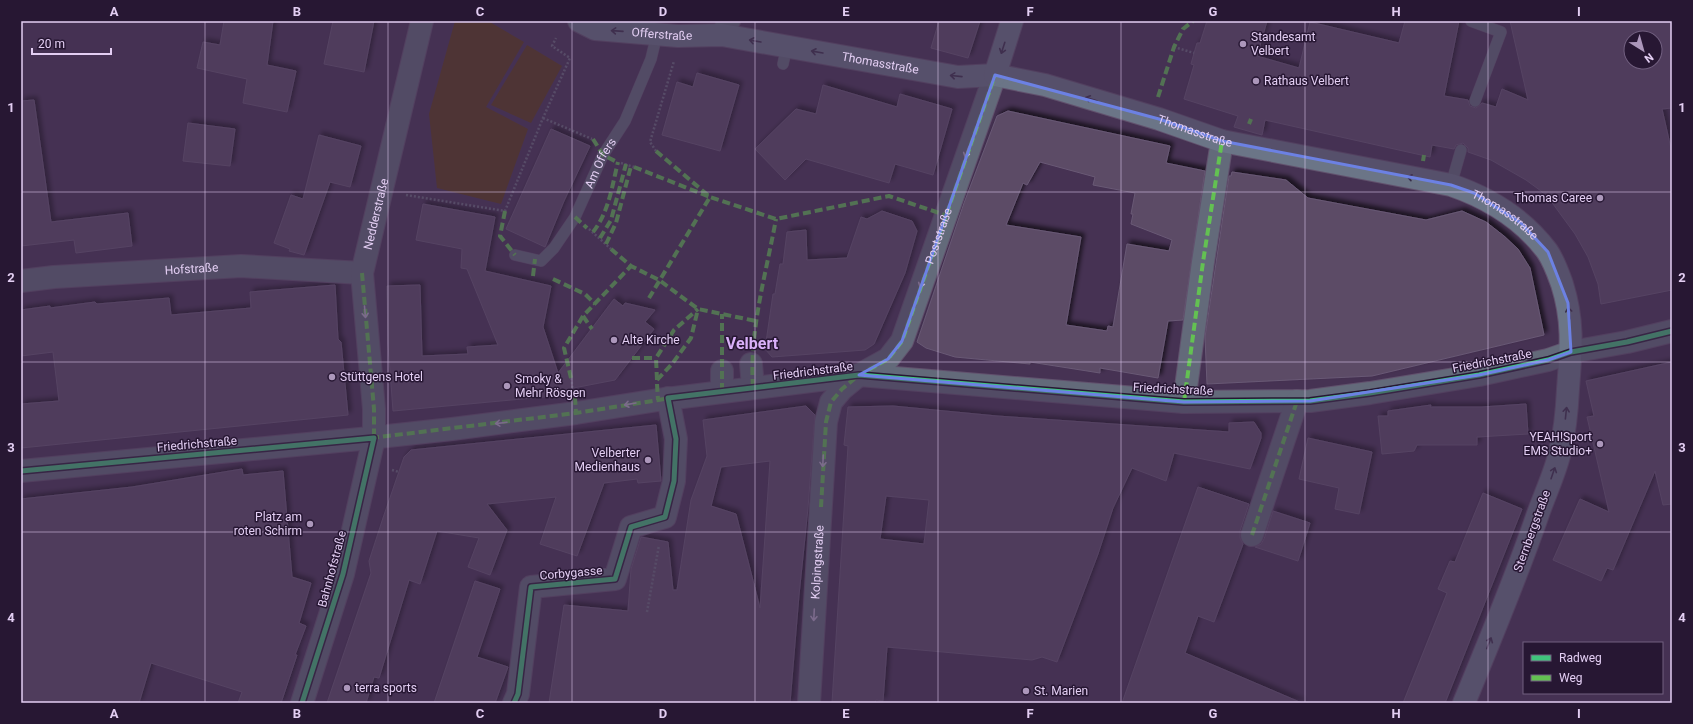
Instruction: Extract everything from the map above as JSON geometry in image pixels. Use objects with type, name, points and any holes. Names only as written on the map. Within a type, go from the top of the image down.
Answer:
[{"type":"street","name":"Nedderstraße","points":[[374,409],[362,273],[422,21]]},
{"type":"street","name":"Offerstraße","points":[[579,21],[595,29],[678,36],[726,28]]},
{"type":"street","name":"Poststraße","points":[[826,422],[831,402],[842,389],[859,375],[888,359],[902,341],[1012,21]]},
{"type":"street","name":"Thomasstraße","points":[[726,28],[785,55],[958,77],[995,74],[1045,85],[1134,111],[1222,141],[1452,185],[1474,193],[1505,211],[1520,223],[1548,252],[1558,270],[1568,303],[1571,321],[1571,352]]},
{"type":"street","name":"Friedrichstraße","points":[[1184,402],[1203,262],[1222,141]]},
{"type":"street","name":"Hofstraße","points":[[21,281],[54,277],[241,266],[362,273]]},
{"type":"street","name":"Friedrichstraße","points":[[21,471],[374,438],[576,405],[661,394],[722,381],[753,387],[859,375],[1184,402],[1310,401],[1370,393],[1479,375],[1548,360],[1571,352],[1627,342],[1672,331]]},
{"type":"street","name":"Sternbergstraße","points":[[1464,703],[1521,563],[1560,452],[1566,414],[1571,352]]},
{"type":"street","points":[[751,364],[753,387]]},
{"type":"street","points":[[661,394],[676,439],[674,481],[665,517]]},
{"type":"street","points":[[1252,535],[1298,401]]},
{"type":"street","name":"Bahnhofstraße","points":[[302,703],[343,574],[374,438],[374,409]]},
{"type":"street","name":"Kolpingstraße","points":[[809,703],[826,422]]},
{"type":"street","name":"Corbygasse","points":[[514,703],[518,694],[531,587],[615,580],[631,527],[665,517]]},
{"type":"lane","points":[[1471,21],[1502,32],[1475,101]]},
{"type":"lane","name":"Am Offers","points":[[516,255],[541,261],[554,248],[575,218],[603,155],[625,121],[651,59],[657,34]]},
{"type":"lane","points":[[1452,185],[1461,150]]},
{"type":"path","points":[[409,195],[505,211],[543,118],[570,58],[552,46],[556,38]]},
{"type":"path","points":[[1174,47],[1194,53]]},
{"type":"path","points":[[656,151],[650,142],[674,61]]},
{"type":"path","points":[[543,118],[593,139]]},
{"type":"path","points":[[618,162],[634,167]]},
{"type":"path","points":[[587,228],[611,249]]},
{"type":"path","points":[[647,612],[665,517]]},
{"type":"highlighted area","points":[[995,75],[1159,119],[1222,141],[1451,185],[1474,193],[1521,223],[1548,252],[1568,303],[1571,352],[1548,360],[1479,375],[1310,401],[1184,402],[859,375],[888,359],[902,341]]},
{"type":"shaded area","points":[[455,21],[488,21],[524,42],[486,107],[528,129],[501,204],[437,188],[429,114]]},
{"type":"shaded area","points":[[527,45],[562,66],[531,123],[491,105]]},
{"type":"building","points":[[224,21],[273,21],[267,65],[296,71],[287,112],[243,103],[247,79],[197,68],[203,42],[220,45]]},
{"type":"building","points":[[333,21],[374,21],[364,72],[324,64]]},
{"type":"building","points":[[939,21],[980,21],[968,58],[931,48]]},
{"type":"building","points":[[1207,21],[1267,21],[1257,56],[1299,68],[1310,22],[1399,43],[1405,21],[1459,21],[1444,96],[1468,100],[1470,106],[1476,108],[1482,103],[1496,107],[1502,89],[1528,100],[1510,21],[1672,21],[1672,108],[1662,109],[1672,153],[1672,290],[1601,304],[1598,284],[1588,257],[1575,234],[1553,204],[1541,191],[1526,180],[1491,160],[1468,152],[1468,148],[1463,143],[1456,145],[1454,149],[1432,145],[1430,157],[1265,120],[1262,135],[1234,127],[1238,116],[1184,99],[1194,65],[1191,64],[1197,43],[1200,43]]},
{"type":"building","points":[[697,73],[739,85],[720,151],[662,135],[677,82],[693,87]]},
{"type":"building","points":[[823,85],[897,107],[900,94],[952,109],[933,175],[895,164],[889,183],[806,159],[785,180],[755,149],[796,109],[816,114]]},
{"type":"building","points":[[34,100],[51,222],[128,213],[132,246],[76,253],[74,240],[21,246],[21,101]]},
{"type":"building","points":[[1008,111],[1170,146],[1166,163],[1205,171],[1183,320],[1168,321],[1158,378],[1100,368],[1100,373],[1030,362],[1030,364],[955,357],[926,348],[917,342],[964,203],[997,116]],"holes":[[[1040,162],[1095,177],[1093,185],[1135,193],[1131,214],[1133,214],[1131,224],[1172,240],[1169,251],[1127,244],[1113,327],[1108,326],[1107,331],[1066,325],[1081,237],[1006,225],[1023,183],[1027,185]]]},
{"type":"building","points":[[188,123],[235,129],[230,166],[183,161]]},
{"type":"building","points":[[551,129],[590,146],[564,201],[545,247],[506,229]]},
{"type":"building","points":[[319,135],[361,146],[350,187],[330,182],[304,255],[289,251],[290,249],[274,243],[291,195],[303,199]]},
{"type":"building","points":[[1232,172],[1286,180],[1308,198],[1426,220],[1462,211],[1486,222],[1518,249],[1530,268],[1544,335],[1372,376],[1207,384],[1205,337],[1229,176],[1231,176]]},
{"type":"building","points":[[423,204],[495,217],[485,271],[551,286],[543,327],[558,373],[614,299],[623,306],[625,303],[655,310],[645,322],[654,329],[615,380],[563,390],[565,395],[393,411],[388,344],[387,286],[420,285],[422,356],[468,354],[467,347],[498,345],[467,269],[461,268],[462,249],[416,240]]},
{"type":"building","points":[[882,211],[912,221],[917,231],[905,273],[874,344],[865,350],[772,357],[765,349],[773,294],[775,294],[780,264],[783,264],[787,232],[806,230],[807,260],[847,258],[861,217],[867,219]]},
{"type":"building","points":[[335,285],[338,339],[341,342],[348,415],[21,448],[21,404],[59,401],[53,352],[21,356],[21,310],[95,302],[97,304],[169,298],[171,315],[251,308],[250,292]]},
{"type":"building","points":[[1672,362],[1672,504],[1663,505],[1655,471],[1613,570],[1607,568],[1601,581],[1553,560],[1580,499],[1609,512],[1587,417],[1594,416],[1586,381]]},
{"type":"building","points":[[1526,404],[1528,434],[1477,437],[1477,445],[1417,445],[1414,451],[1382,454],[1378,416],[1388,416],[1388,411],[1431,405],[1430,407],[1482,407]]},
{"type":"building","points":[[806,406],[815,415],[790,703],[549,703],[564,605],[628,611],[631,569],[641,537],[668,542],[673,590],[677,590],[691,500],[707,456],[703,420]],"holes":[[[770,461],[760,608],[736,514],[711,506],[721,467]]]},
{"type":"building","points":[[893,406],[997,416],[1229,432],[1229,423],[1254,422],[1261,433],[1261,438],[1250,469],[1174,453],[1166,481],[1132,468],[1113,508],[1098,554],[1057,662],[1042,657],[1032,660],[887,647],[883,701],[876,700],[875,703],[832,703],[848,446],[844,445],[848,407]],"holes":[[[886,496],[929,500],[924,544],[880,539]]]},
{"type":"building","points":[[656,425],[661,481],[638,483],[637,479],[604,483],[577,556],[540,544],[556,497],[487,504],[507,530],[490,575],[468,567],[479,538],[437,531],[420,584],[409,580],[379,678],[374,677],[366,703],[327,703],[371,573],[369,561],[383,518],[404,457],[411,450]]},
{"type":"building","points":[[1308,438],[1372,452],[1359,514],[1335,509],[1339,488],[1299,479]]},
{"type":"building","points":[[242,469],[243,475],[283,471],[292,577],[311,583],[299,623],[306,626],[295,655],[297,655],[281,703],[238,703],[242,692],[151,663],[139,703],[21,703],[21,499],[132,487]]},
{"type":"building","points":[[1198,487],[1249,504],[1240,531],[1240,538],[1243,544],[1214,622],[1198,616],[1185,653],[1302,703],[1122,703]]},
{"type":"building","points":[[1483,493],[1522,509],[1445,703],[1403,703],[1447,593],[1438,589],[1450,561],[1455,562]]},
{"type":"building","points":[[1273,511],[1310,523],[1298,561],[1255,547],[1261,544],[1264,539]]},
{"type":"building","points":[[475,581],[500,589],[477,657],[508,667],[495,703],[434,703]]},
{"type":"marked path","points":[[1158,97],[1174,47],[1183,29],[1193,21]]},
{"type":"marked path","points":[[821,507],[826,422],[831,402],[842,389],[859,375],[888,359],[902,341],[995,75]]},
{"type":"marked path","points":[[1249,124],[1251,119]]},
{"type":"marked path","points":[[593,139],[603,155],[615,161]]},
{"type":"marked path","points":[[1184,402],[1203,262],[1222,141]]},
{"type":"marked path","points":[[656,151],[710,197],[776,219],[889,196],[945,215]]},
{"type":"marked path","points":[[1423,161],[1424,155]]},
{"type":"marked path","points":[[593,232],[603,216],[612,189],[618,162]]},
{"type":"marked path","points":[[600,238],[611,220],[626,164]]},
{"type":"marked path","points":[[606,244],[616,223],[631,166]]},
{"type":"marked path","points":[[634,167],[710,197],[649,298]]},
{"type":"marked path","points":[[505,211],[500,236],[515,255]]},
{"type":"marked path","points":[[575,217],[587,228]]},
{"type":"marked path","points":[[753,387],[752,366],[756,324],[776,219]]},
{"type":"marked path","points":[[611,249],[631,266],[659,280],[698,309],[756,321]]},
{"type":"marked path","points":[[533,276],[535,259]]},
{"type":"marked path","points":[[571,378],[564,348],[583,316],[631,266]]},
{"type":"marked path","points":[[362,273],[374,409],[374,440]]},
{"type":"marked path","points":[[553,279],[585,294],[595,304]]},
{"type":"marked path","points":[[657,380],[656,358],[674,330],[698,309]]},
{"type":"marked path","points":[[657,380],[672,364],[691,338],[698,309]]},
{"type":"marked path","points":[[722,314],[722,391]]},
{"type":"marked path","points":[[583,316],[592,329]]},
{"type":"marked path","points":[[632,358],[656,358]]},
{"type":"marked path","points":[[657,384],[658,400]]},
{"type":"marked path","points":[[575,397],[576,413]]},
{"type":"marked path","points":[[371,438],[576,413],[671,398]]},
{"type":"marked path","points":[[1252,535],[1297,401]]},
{"type":"cycle path","points":[[514,703],[518,694],[531,587],[615,579],[631,527],[665,517],[674,481],[676,439],[668,398],[859,375],[1184,402],[1310,401],[1370,393],[1479,375],[1548,360],[1571,352],[1627,342],[1672,331]]},
{"type":"cycle path","points":[[21,471],[374,438],[343,574],[302,703]]},
{"type":"place","name":"Standesamt Velbert","points":[[1243,44]]},
{"type":"place","name":"Rathaus Velbert","points":[[1256,81]]},
{"type":"place","name":"Thomas Caree","points":[[1600,198]]},
{"type":"place","name":"Alte Kirche","points":[[614,340]]},
{"type":"place","name":"Stüttgens Hotel","points":[[332,377]]},
{"type":"place","name":"Smoky & Mehr Rösgen","points":[[507,386]]},
{"type":"place","name":"YEAH!Sport EMS Studio+","points":[[1600,444]]},
{"type":"place","name":"Velberter Medienhaus","points":[[648,460]]},
{"type":"place","name":"Platz am roten Schirm","points":[[310,524]]},
{"type":"place","name":"terra sports","points":[[347,688]]},
{"type":"place","name":"St. Marien","points":[[1026,691]]},
{"type":"district","name":"Velbert","points":[[752,343]]}]
